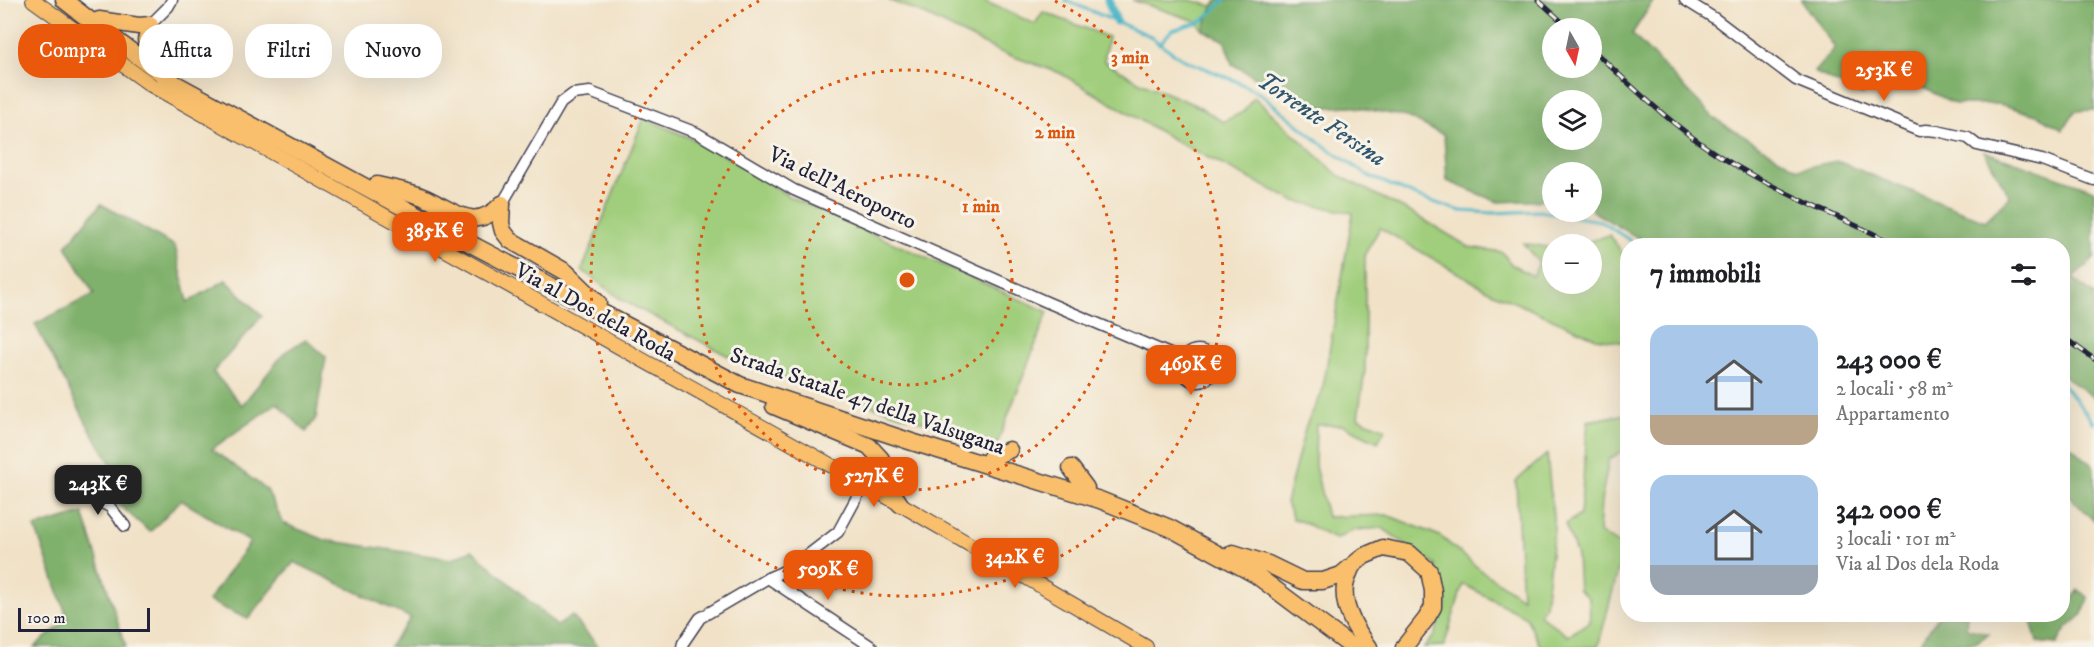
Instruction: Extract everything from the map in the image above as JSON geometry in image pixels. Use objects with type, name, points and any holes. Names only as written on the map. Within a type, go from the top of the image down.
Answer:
[{"type":"highway","name":"Strada Statale 47 della Valsugana","points":[[64,0],[176,84],[450,233],[740,386],[1100,500],[1170,528],[1256,575],[1352,647]]},
{"type":"highway","name":"Strada Statale 47 della Valsugana","points":[[74,0],[139,51]]},
{"type":"highway","points":[[80,0],[98,19],[139,26]]},
{"type":"highway","name":"Strada Statale 47 della Valsugana","points":[[179,78],[693,354],[744,378],[784,395],[1086,488],[1173,524],[1226,551],[1362,647]]},
{"type":"highway","points":[[377,185],[421,196],[470,219],[491,216],[502,204]]},
{"type":"highway","points":[[502,204],[501,223],[503,231],[510,240],[566,272],[598,303]]},
{"type":"highway","points":[[740,386],[783,411],[868,446],[881,459],[887,485],[900,504]]},
{"type":"highway","points":[[990,458],[1009,450]]},
{"type":"highway","points":[[1071,468],[1086,488]]},
{"type":"highway","points":[[864,484],[876,480],[882,470]]},
{"type":"highway","points":[[1226,551],[1268,564],[1303,581],[1323,581],[1341,575],[1364,556],[1383,549],[1409,554],[1429,571],[1433,607],[1404,647]]},
{"type":"highway","points":[[1351,568],[1345,586],[1346,605],[1358,633],[1369,647]]},
{"type":"main road","name":"Via al Dos dela Roda","points":[[33,0],[151,85],[900,504],[1146,647]]},
{"type":"street","points":[[151,24],[172,0]]},
{"type":"street","points":[[1685,0],[1714,18],[1796,80],[1919,131],[1926,130],[1968,138],[1977,145],[2042,160],[2094,180]]},
{"type":"street","name":"Via dell'Aeroporto","points":[[502,204],[561,103],[573,94],[590,92],[697,133],[794,190],[1049,303],[1184,358]]},
{"type":"street","points":[[682,647],[700,618],[768,578],[791,568],[838,532],[864,484]]},
{"type":"street","points":[[83,493],[110,507],[125,525]]},
{"type":"street","points":[[768,578],[872,647]]},
{"type":"green space","points":[[888,0],[982,0],[1035,24],[1043,12],[1108,37],[1104,61],[1140,82],[1200,107],[1223,122],[1243,112],[1254,97],[1338,175],[1414,214],[1469,247],[1502,252],[1511,264],[1533,276],[1539,263],[1523,243],[1542,246],[1542,294],[1602,294],[1602,237],[1610,235],[1620,250],[1620,342],[1596,338],[1489,291],[1380,228],[1365,254],[1365,370],[1358,418],[1385,429],[1378,442],[1343,425],[1316,425],[1315,466],[1327,517],[1387,515],[1440,536],[1482,571],[1522,598],[1516,481],[1547,454],[1554,527],[1545,606],[1539,614],[1568,636],[1590,622],[1589,598],[1579,590],[1577,555],[1565,524],[1580,515],[1588,421],[1620,415],[1620,452],[1609,460],[1601,501],[1599,532],[1620,545],[1620,563],[1598,647],[1543,647],[1539,644],[1526,617],[1463,584],[1444,646],[1424,647],[1434,636],[1445,604],[1435,565],[1382,528],[1354,530],[1336,539],[1293,519],[1286,503],[1306,425],[1322,393],[1353,213],[1294,201],[1179,143],[1060,73],[1000,52],[917,11]]},
{"type":"green space","points":[[1132,0],[1190,0],[1213,6],[1203,30],[1196,21]]},
{"type":"green space","points":[[1218,0],[1654,0],[1632,34],[1715,119],[1798,169],[1837,161],[1985,221],[2010,197],[1984,151],[2094,190],[2094,259],[2073,278],[2094,295],[2094,398],[2070,380],[2070,238],[1638,238],[1602,217],[1602,162],[1542,162],[1542,200],[1498,202],[1447,181],[1444,135],[1407,117],[1350,106],[1309,108],[1232,64],[1225,41],[1203,30]]},
{"type":"green space","points":[[1801,0],[2094,0],[2094,110],[2075,111],[2063,130],[2040,116],[1999,104],[1955,104],[1908,80],[1879,72],[1862,95],[1814,72],[1835,48]]},
{"type":"green space","points":[[644,118],[713,148],[790,197],[1048,312],[997,444],[757,371],[622,300],[582,270]]},
{"type":"green space","points":[[101,204],[175,246],[188,302],[226,280],[262,316],[213,372],[242,405],[285,352],[306,339],[326,357],[316,418],[306,432],[277,403],[212,449],[267,490],[283,523],[325,540],[452,559],[472,550],[557,626],[572,616],[599,647],[389,647],[411,618],[294,562],[248,619],[208,601],[250,542],[181,500],[150,532],[99,487],[120,478],[89,428],[35,324],[94,294],[66,246]]},
{"type":"green space","points":[[2070,445],[2094,467],[2094,521],[2070,497]]},
{"type":"green space","points":[[83,513],[126,647],[34,647],[68,619],[35,527]]},
{"type":"green space","points":[[2079,590],[2088,597],[2083,614],[2066,629],[2057,644],[2037,642],[2030,622],[2070,622],[2070,601]]},
{"type":"green space","points":[[1934,622],[1966,622],[1966,628],[1989,634],[1975,643],[1940,643],[1936,647],[1917,647]]},
{"type":"waterway","name":"Torrente Fersina","points":[[1065,0],[1148,35],[1182,59],[1261,94],[1323,145],[1367,175],[1421,198],[1461,211],[1493,213],[1539,211],[1600,221],[1627,238]]},
{"type":"waterway","points":[[1108,0],[1116,21]]},
{"type":"waterway","points":[[1159,44],[1172,30],[1202,21],[1225,0]]},
{"type":"waterway","name":"Torrente Fersina","points":[[2070,393],[2094,423]]},
{"type":"railway","points":[[1538,0],[1558,18]]},
{"type":"railway","points":[[1602,58],[1674,123],[1726,160],[1799,199],[1883,238]]},
{"type":"railway","points":[[2070,342],[2094,359]]}]
